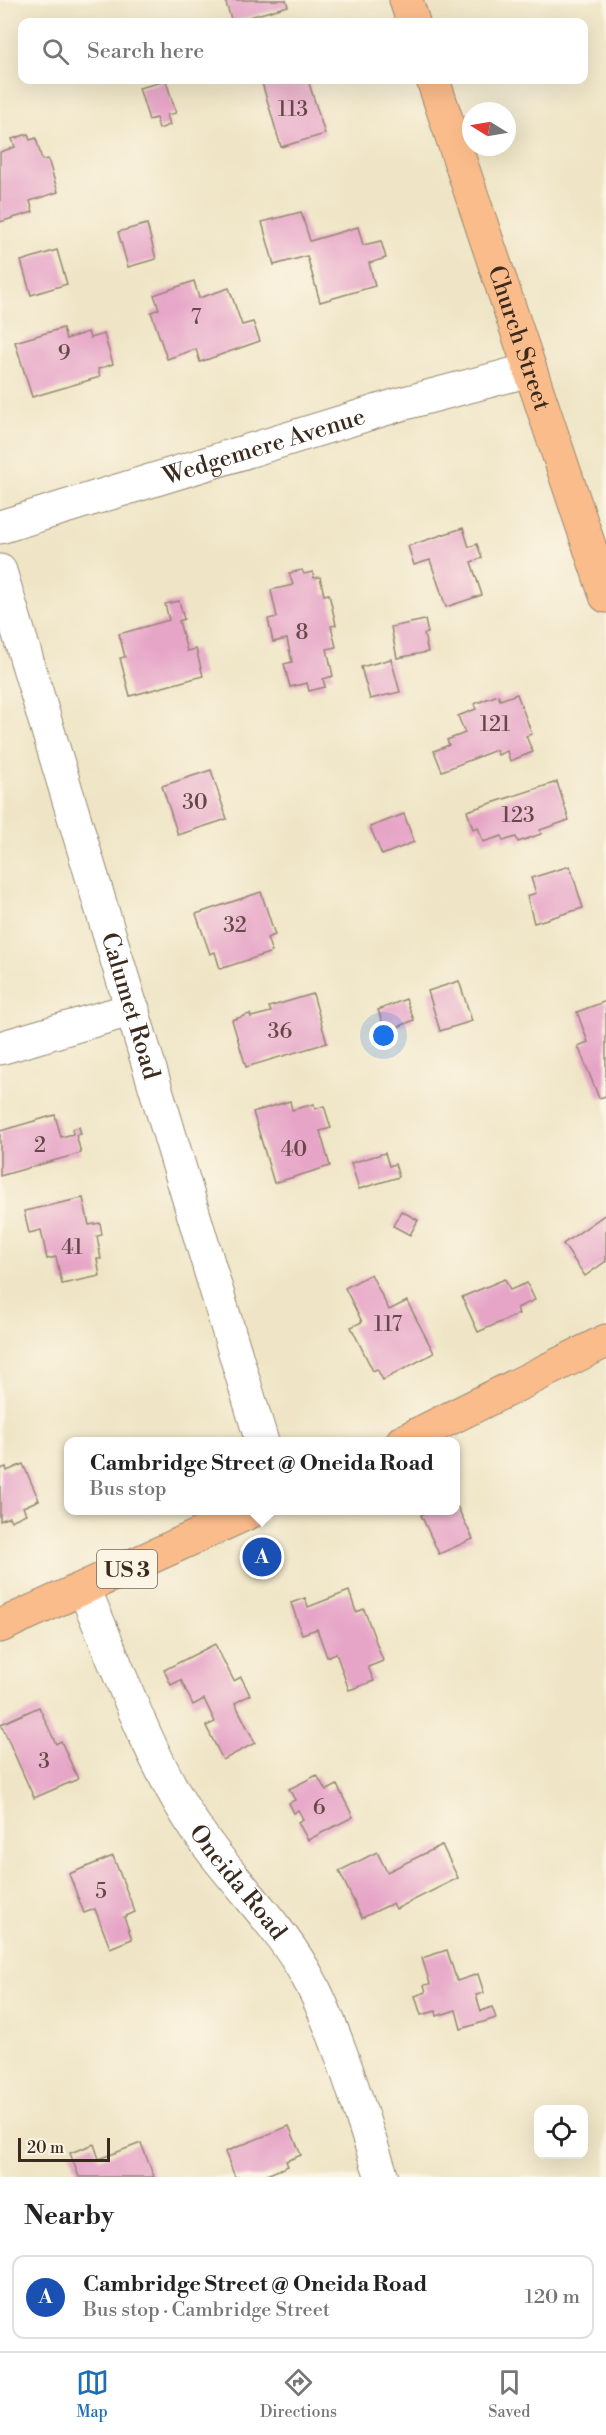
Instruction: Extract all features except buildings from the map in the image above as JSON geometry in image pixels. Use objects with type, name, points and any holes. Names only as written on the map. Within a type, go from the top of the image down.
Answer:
[{"type":"main road","points":[[406,0],[412,18]]},
{"type":"main road","name":"Church Street","points":[[434,84],[606,596]]},
{"type":"main road","points":[[412,1437],[606,1341]]},
{"type":"main road","name":"US 3","points":[[0,1626],[243,1515]]},
{"type":"street","name":"Wedgemere Avenue","points":[[0,527],[401,404],[530,370]]},
{"type":"street","name":"Calumet Road","points":[[0,571],[261,1437]]},
{"type":"street","points":[[0,1048],[133,1009]]},
{"type":"street","name":"Oneida Road","points":[[84,1589],[158,1762],[187,1815],[233,1877],[280,1932],[312,1985],[333,2031],[382,2177]]},
{"type":"place","name":"Cambridge Street @ Oneida Road","points":[[262,1557]]}]
